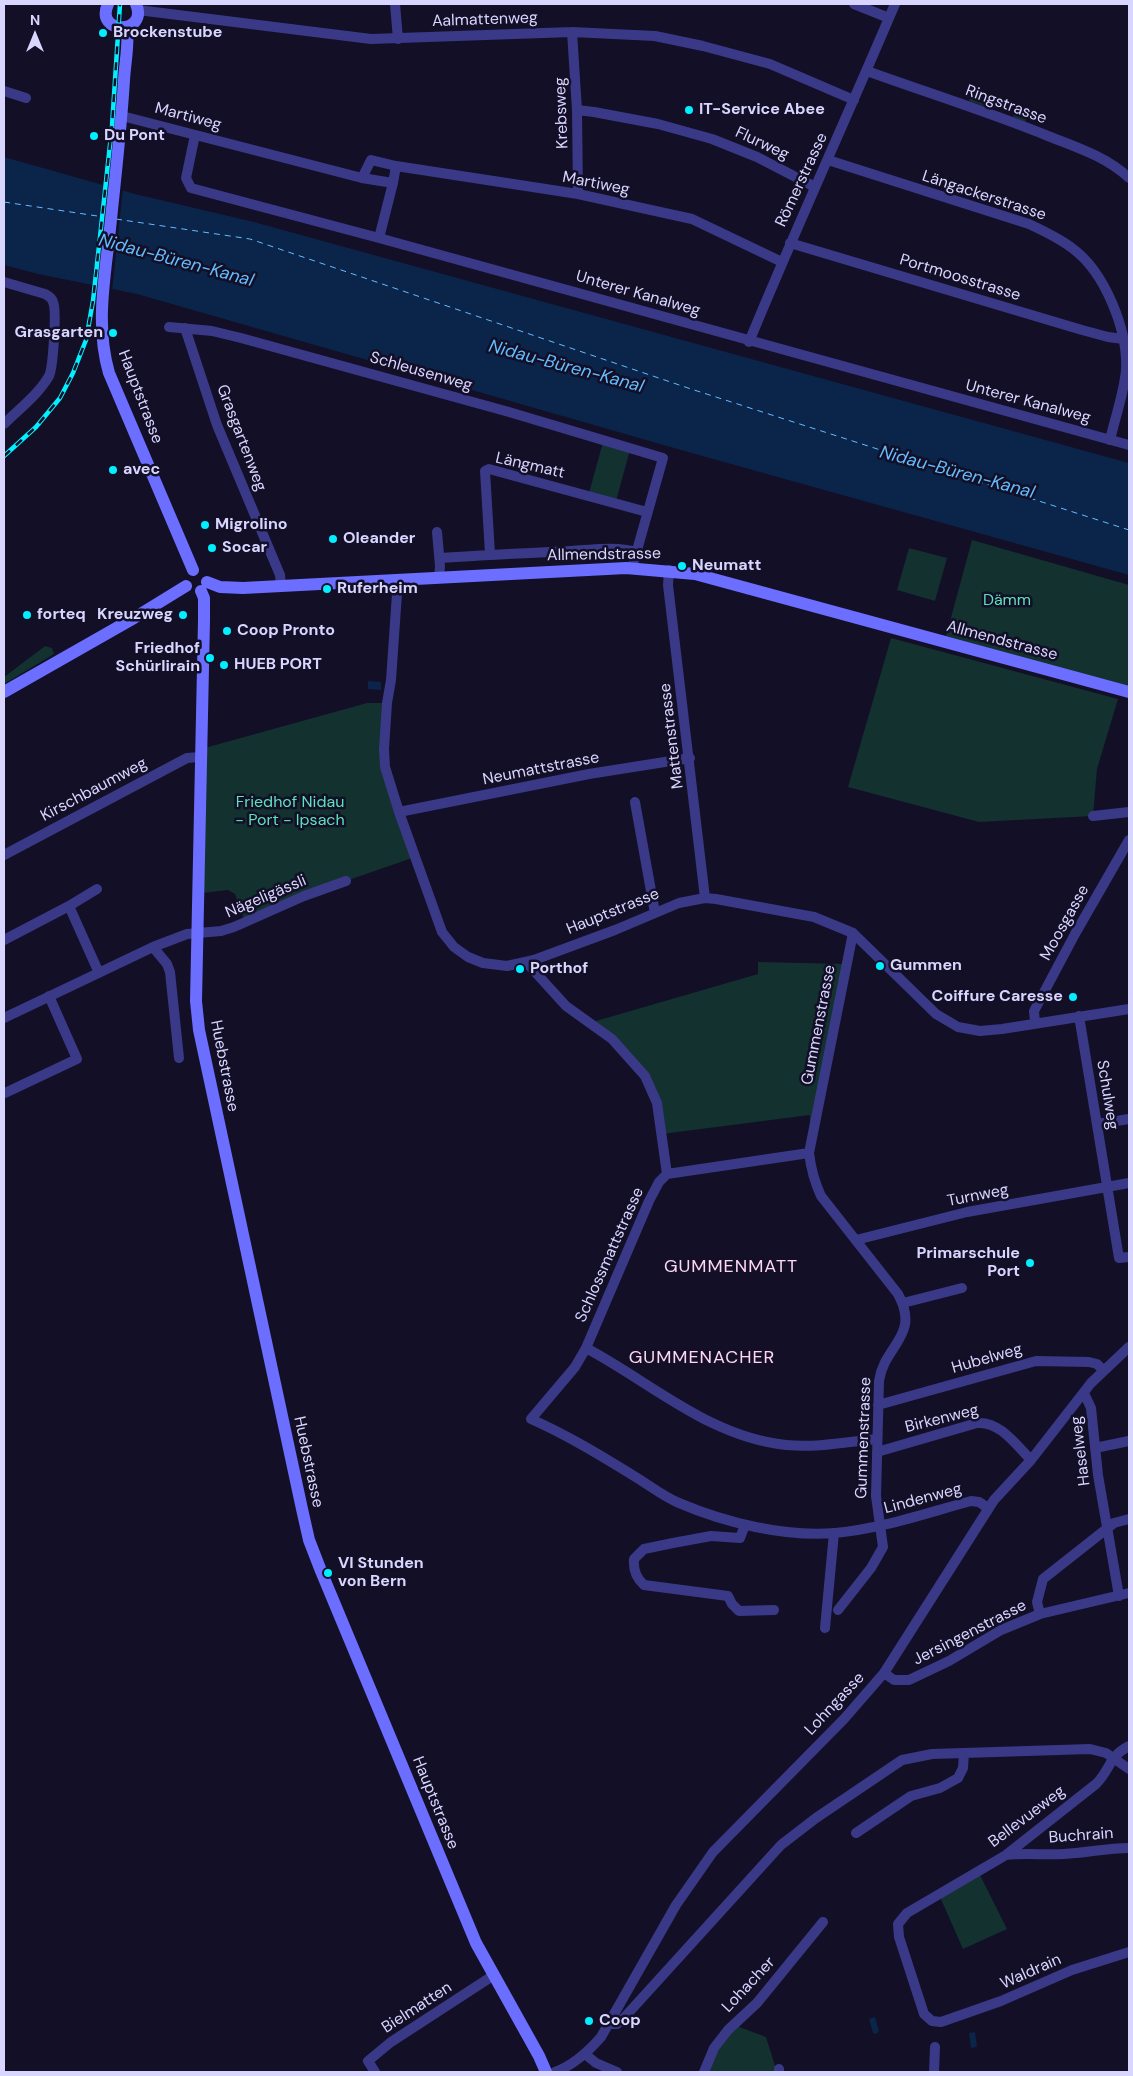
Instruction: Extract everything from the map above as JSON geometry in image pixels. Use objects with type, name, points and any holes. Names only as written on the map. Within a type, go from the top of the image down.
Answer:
[{"type":"main road","points":[[108,4],[106,13],[110,23],[118,28],[127,27],[137,19],[137,7]]},
{"type":"main road","name":"Hauptstrasse","points":[[127,27],[128,47],[122,116],[102,305],[102,338],[110,373],[193,570]]},
{"type":"main road","name":"Allmendstrasse","points":[[193,570],[199,570],[204,573],[204,586],[228,588],[632,568],[669,570],[695,574],[1129,692]]},
{"type":"main road","points":[[193,570],[185,576],[186,586],[194,592],[204,586]]},
{"type":"main road","points":[[4,692],[186,586]]},
{"type":"main road","name":"Huebstrasse","points":[[204,586],[196,932],[196,1001],[199,1030],[309,1540]]},
{"type":"main road","name":"Hauptstrasse","points":[[309,1540],[476,1943],[546,2072]]},
{"type":"street","points":[[396,4],[398,39]]},
{"type":"street","points":[[854,4],[889,18]]},
{"type":"street","name":"Römerstrasse","points":[[749,342],[790,242],[828,160],[895,4]]},
{"type":"street","name":"Aalmattenweg","points":[[137,7],[345,37],[398,39],[572,32],[655,36],[703,46],[770,64],[854,100]]},
{"type":"street","name":"Krebsweg","points":[[572,32],[577,110],[578,194]]},
{"type":"street","name":"Ringstrasse","points":[[867,71],[1025,127],[1077,148],[1103,159],[1129,178]]},
{"type":"street","points":[[4,91],[26,98]]},
{"type":"street","name":"Flurweg","points":[[577,110],[658,124],[712,139],[757,157],[814,187]]},
{"type":"street","name":"Martiweg","points":[[122,116],[362,178],[393,183]]},
{"type":"street","name":"Unterer Kanalweg","points":[[195,135],[186,178],[192,188],[1129,445]]},
{"type":"street","name":"Martiweg","points":[[362,178],[370,160],[396,166],[578,194],[692,219],[782,262]]},
{"type":"street","name":"Längackerstrasse","points":[[828,160],[1029,224],[1074,248],[1093,269],[1113,306],[1123,339],[1126,372],[1110,440]]},
{"type":"street","points":[[379,238],[396,166]]},
{"type":"street","name":"Portmoosstrasse","points":[[790,242],[1082,330],[1123,339]]},
{"type":"street","points":[[4,282],[45,294],[54,303],[51,371],[35,394],[4,424]]},
{"type":"street","name":"Schleusenweg","points":[[169,327],[212,331],[295,352],[607,440],[663,458],[647,512]]},
{"type":"street","name":"Grasgartenweg","points":[[185,328],[217,425],[280,575],[281,586]]},
{"type":"street","name":"Längmatt","points":[[490,554],[485,471],[489,469],[647,512]]},
{"type":"street","points":[[632,568],[647,512]]},
{"type":"street","points":[[437,532],[440,558],[439,577]]},
{"type":"street","points":[[440,558],[490,554],[626,549],[636,552]]},
{"type":"street","name":"Mattenstrasse","points":[[669,570],[668,585],[690,758],[705,898]]},
{"type":"street","name":"Hauptstrasse","points":[[398,580],[384,748],[386,772],[436,919],[442,932],[454,948],[468,958],[484,963],[507,966],[526,962],[615,930],[679,903],[705,898],[814,917],[853,933],[936,1014],[958,1027],[980,1031],[1129,1009]]},
{"type":"street","name":"Kirschbaumweg","points":[[4,854],[187,758],[200,757]]},
{"type":"street","name":"Neumattstrasse","points":[[399,812],[590,774],[690,758]]},
{"type":"street","points":[[634,802],[655,913]]},
{"type":"street","points":[[1093,816],[1129,812]]},
{"type":"street","name":"Moosgasse","points":[[1035,1024],[1034,1011],[1075,934],[1129,840]]},
{"type":"street","name":"Nägeligässli","points":[[4,1018],[153,947],[196,932],[221,931],[234,927],[304,896],[346,881]]},
{"type":"street","points":[[4,940],[97,889]]},
{"type":"street","points":[[69,906],[99,973]]},
{"type":"street","name":"Gummenstrasse","points":[[838,1610],[871,1568],[883,1547],[876,1496],[880,1376],[903,1335],[906,1321],[903,1303],[821,1196],[813,1178],[809,1152],[853,933]]},
{"type":"street","points":[[153,947],[167,964],[170,972],[179,1058]]},
{"type":"street","points":[[526,962],[566,1006],[612,1039],[645,1076],[657,1103],[667,1174],[809,1152]]},
{"type":"street","points":[[5,1092],[77,1059],[49,996]]},
{"type":"street","name":"Schulweg","points":[[1080,1016],[1119,1258],[1129,1257]]},
{"type":"street","points":[[1097,1124],[1129,1119]]},
{"type":"street","name":"Schlossmattstrasse","points":[[531,1419],[575,1367],[586,1348],[649,1200],[659,1182],[667,1174]]},
{"type":"street","name":"Turnweg","points":[[856,1240],[964,1214],[1129,1183]]},
{"type":"street","points":[[903,1303],[962,1288]]},
{"type":"street","name":"Lohngasse","points":[[555,2072],[570,2065],[585,2054],[601,2037],[676,1906],[713,1852],[844,1719],[884,1673],[988,1508],[1031,1460],[1103,1370],[1129,1347]]},
{"type":"street","points":[[586,1348],[619,1366],[694,1416],[742,1436],[786,1445],[811,1446],[877,1439]]},
{"type":"street","name":"Hubelweg","points":[[878,1405],[1036,1361],[1089,1362],[1097,1364],[1103,1370]]},
{"type":"street","name":"Haselweg","points":[[1084,1393],[1091,1408],[1106,1529],[1124,1595]]},
{"type":"street","name":"Lindenweg","points":[[531,1419],[565,1434],[678,1503],[744,1525],[796,1533],[834,1533],[879,1526],[971,1501],[980,1502],[988,1508]]},
{"type":"street","name":"Birkenweg","points":[[877,1452],[987,1422],[996,1425],[1031,1460]]},
{"type":"street","points":[[1095,1448],[1129,1441]]},
{"type":"street","points":[[1040,1614],[1037,1602],[1043,1579],[1114,1523],[1129,1519]]},
{"type":"street","points":[[744,1525],[740,1538],[711,1536],[644,1549],[634,1559],[635,1573],[638,1580],[644,1585],[728,1596],[732,1604],[739,1611],[774,1610]]},
{"type":"street","points":[[825,1628],[834,1533]]},
{"type":"street","name":"Jersingenstrasse","points":[[884,1673],[894,1680],[909,1680],[949,1661],[1001,1630],[1040,1614],[1124,1595]]},
{"type":"street","points":[[1112,1757],[1129,1746]]},
{"type":"street","points":[[610,2024],[616,2024],[622,2020],[760,1868],[798,1832],[902,1760],[920,1755],[1090,1749],[1099,1750],[1129,1769]]},
{"type":"street","points":[[856,1833],[911,1796],[940,1788],[958,1778],[963,1768],[964,1753]]},
{"type":"street","name":"Bellevueweg","points":[[945,2021],[932,2020],[924,2014],[899,1937],[898,1924],[907,1913],[1006,1855],[1096,1784],[1102,1778],[1112,1757]]},
{"type":"street","name":"Buchrain","points":[[1006,1855],[1023,1853],[1063,1854],[1129,1848]]},
{"type":"street","name":"Lohacher","points":[[704,2072],[714,2048],[728,2030],[757,2003],[823,1922]]},
{"type":"street","name":"Waldrain","points":[[945,2021],[1001,2001],[1072,1970],[1129,1952]]},
{"type":"street","name":"Bielmatten","points":[[375,2072],[368,2062],[391,2042],[494,1975]]},
{"type":"street","points":[[934,2072],[935,2047]]},
{"type":"street","points":[[585,2054],[596,2063],[617,2072]]},
{"type":"green space","points":[[973,92],[988,97],[984,106],[969,101]]},
{"type":"green space","points":[[1017,108],[1028,114],[1025,122],[1013,117]]},
{"type":"green space","points":[[603,442],[630,450],[616,501],[589,493]]},
{"type":"green space","name":"Dämm","points":[[972,540],[1129,585],[1129,687],[946,636]]},
{"type":"green space","points":[[909,548],[947,558],[935,601],[897,590]]},
{"type":"green space","points":[[891,638],[1118,699],[1097,769],[1093,816],[979,822],[848,787]]},
{"type":"green space","points":[[45,646],[52,648],[54,654],[4,684],[4,677]]},
{"type":"green space","name":"Friedhof Nidau - Port - Ipsach","points":[[367,703],[387,703],[384,749],[415,857],[346,881],[245,922],[235,894],[228,890],[202,893],[201,749]]},
{"type":"green space","points":[[758,962],[847,964],[809,1153],[810,1115],[662,1134],[645,1076],[589,1023],[758,974]]},
{"type":"green space","points":[[979,1873],[1007,1929],[963,1949],[940,1897]]},
{"type":"green space","points":[[737,2026],[766,2037],[777,2072],[707,2072],[720,2043]]},
{"type":"water","name":"Nidau-Büren-Kanal","points":[[4,157],[135,194],[254,222],[1129,463],[1129,575],[681,450],[137,294],[38,274],[4,265]]},
{"type":"water","points":[[368,681],[381,682],[381,690],[368,689]]},
{"type":"water","points":[[875,2017],[879,2031],[876,2034],[873,2033],[869,2019]]},
{"type":"water","points":[[975,2032],[977,2047],[971,2048],[969,2033]]},
{"type":"pier","points":[[103,183],[123,188],[112,291],[92,287]]},
{"type":"ferry route","points":[[4,202],[104,217]]},
{"type":"ferry route","points":[[116,219],[250,239],[691,389],[1129,530]]},
{"type":"railway","points":[[4,456],[36,427],[60,398],[73,373],[86,340],[93,301],[112,126],[120,4]]},
{"type":"place","name":"Brockenstube","points":[[103,33]]},
{"type":"place","name":"IT-Service Abee","points":[[689,110]]},
{"type":"place","name":"Du Pont","points":[[94,136]]},
{"type":"place","name":"Grasgarten","points":[[113,333]]},
{"type":"place","name":"avec","points":[[113,470]]},
{"type":"place","name":"Migrolino","points":[[205,525]]},
{"type":"place","name":"Oleander","points":[[333,539]]},
{"type":"place","name":"Socar","points":[[212,548]]},
{"type":"place","name":"Neumatt","points":[[682,566]]},
{"type":"place","name":"Ruferheim","points":[[327,589]]},
{"type":"place","name":"forteq","points":[[27,615]]},
{"type":"place","name":"Kreuzweg","points":[[183,615]]},
{"type":"place","name":"Coop Pronto","points":[[227,631]]},
{"type":"place","name":"Friedhof Schürlirain","points":[[210,658]]},
{"type":"place","name":"HUEB PORT","points":[[224,665]]},
{"type":"place","name":"Gummen","points":[[880,966]]},
{"type":"place","name":"Porthof","points":[[520,969]]},
{"type":"place","name":"Coiffure Caresse","points":[[1073,997]]},
{"type":"place","name":"Primarschule Port","points":[[1030,1263]]},
{"type":"place","name":"VI Stunden von Bern","points":[[328,1573]]},
{"type":"place","name":"Coop","points":[[589,2021]]},
{"type":"district","name":"GUMMENMATT","points":[[731,1267]]},
{"type":"district","name":"GUMMENACHER","points":[[702,1358]]}]
